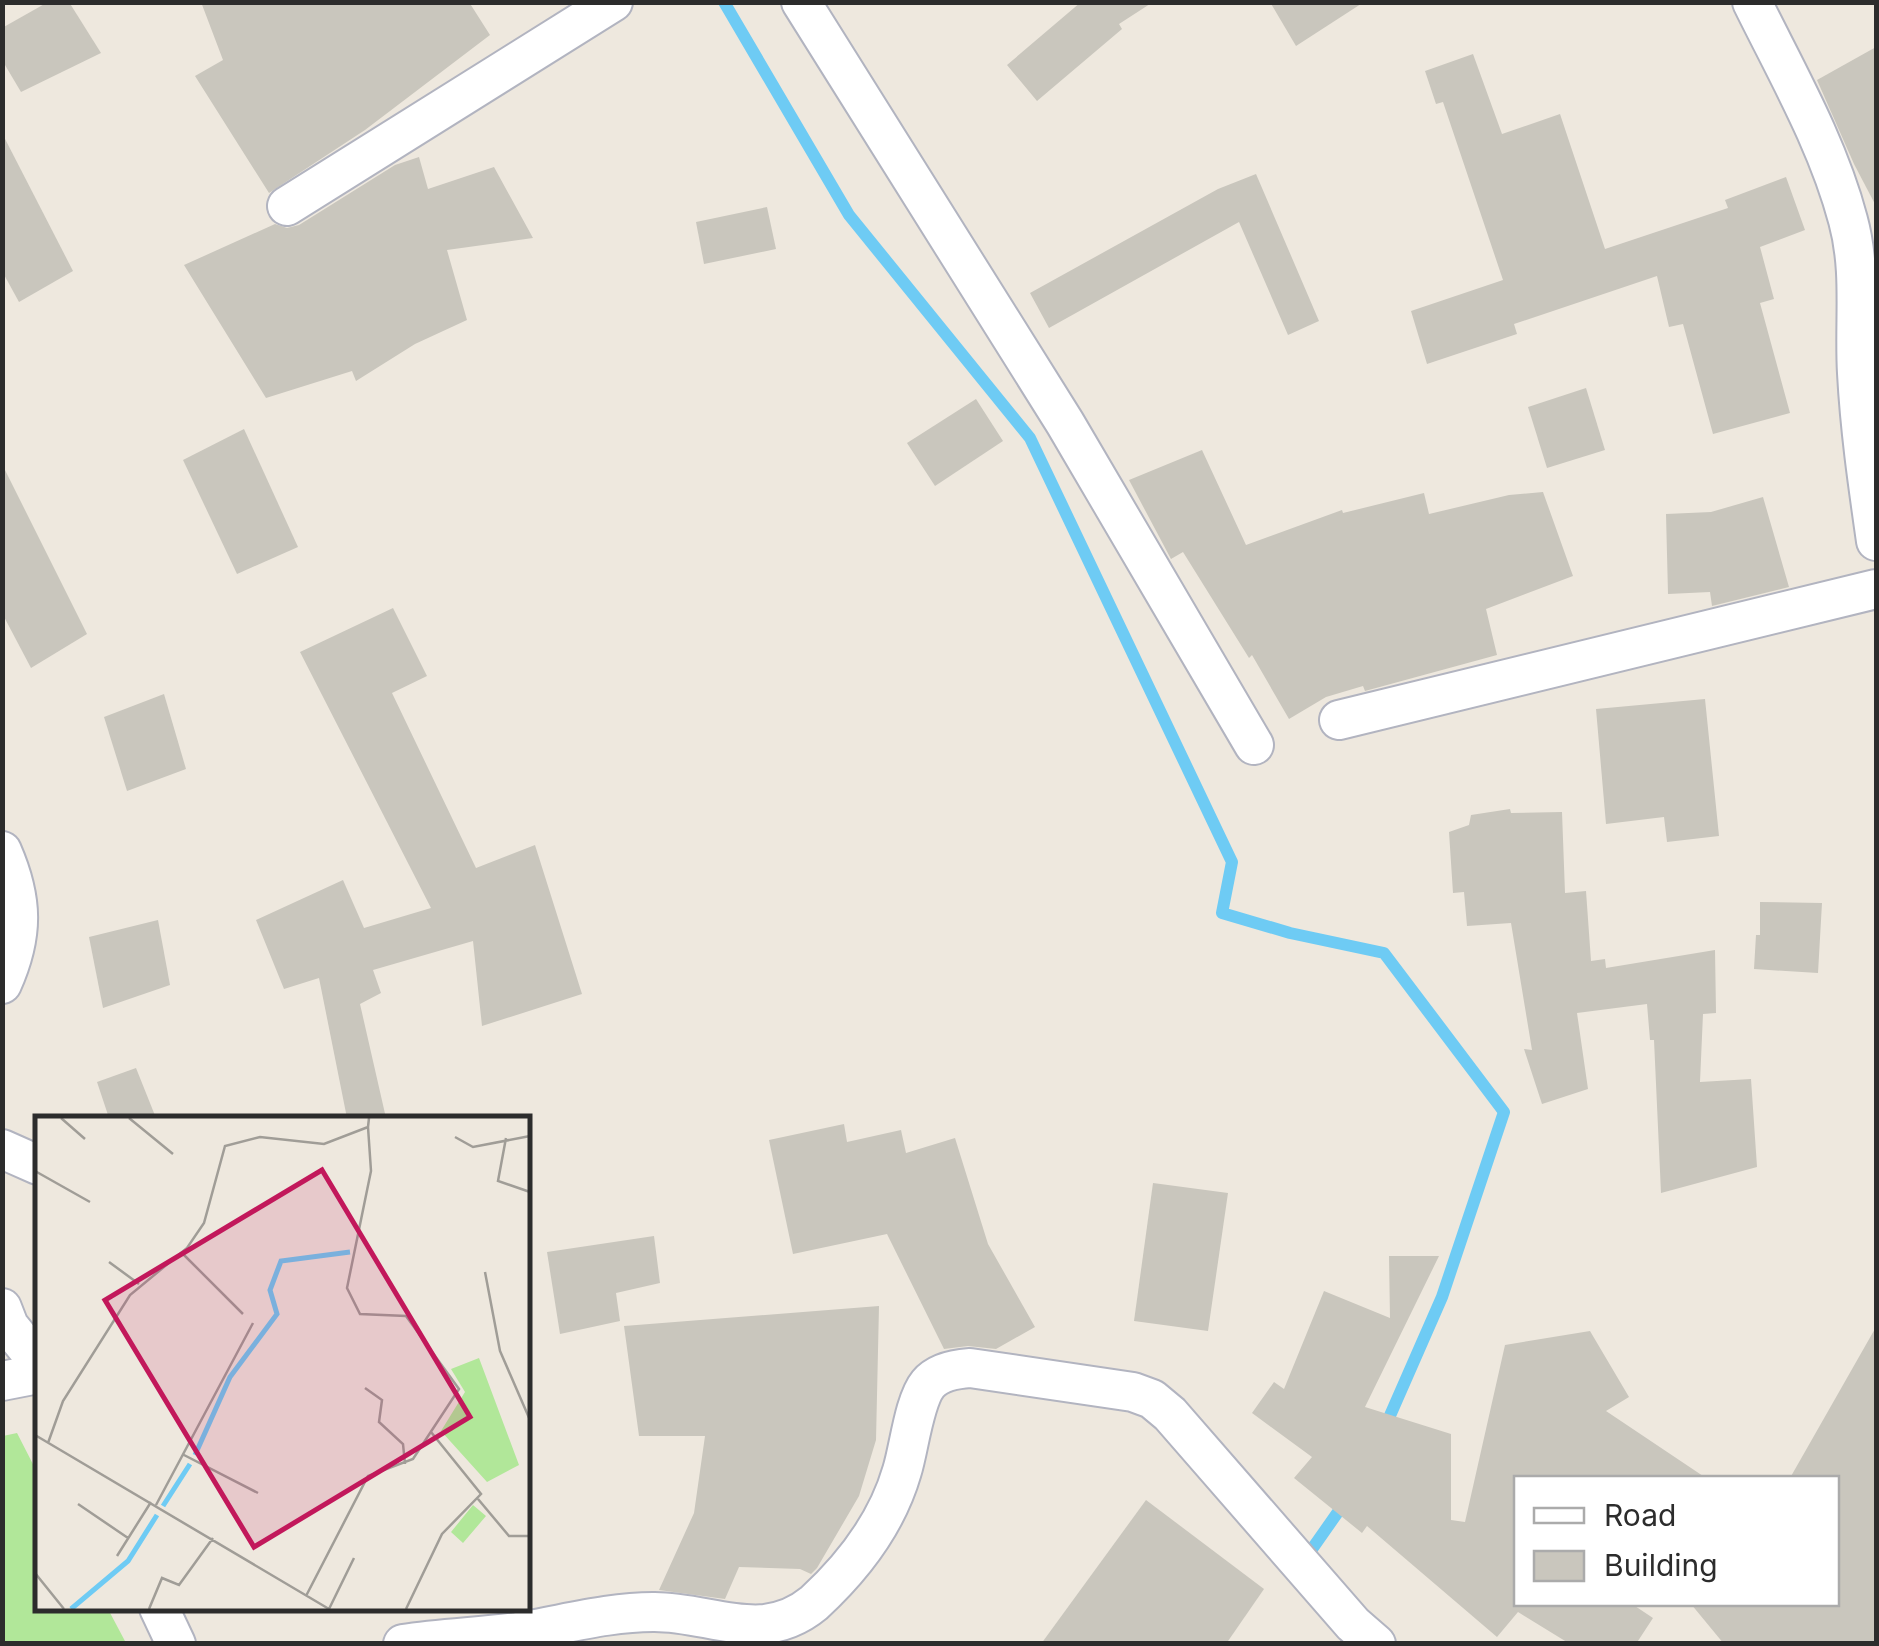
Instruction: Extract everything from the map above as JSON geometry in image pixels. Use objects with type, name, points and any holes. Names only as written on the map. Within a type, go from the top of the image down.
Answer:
[{"type":"street","points":[[287,206],[612,2]]},
{"type":"street","points":[[801,2],[1065,423],[1254,745]]},
{"type":"street","points":[[1752,2],[1864,236],[1858,276],[1857,369],[1862,448],[1876,541]]},
{"type":"street","points":[[1339,720],[1876,589]]},
{"type":"street","points":[[2,850],[12,873],[20,912],[14,959],[2,984]]},
{"type":"street","points":[[2,1149],[35,1165]]},
{"type":"street","points":[[2,1308],[10,1326],[35,1358]]},
{"type":"street","points":[[403,1644],[656,1612],[728,1625],[779,1623],[810,1606],[851,1564],[883,1520],[902,1476],[922,1396],[929,1383],[955,1370],[970,1368],[1133,1392],[1152,1399],[1170,1414],[1353,1624],[1376,1644]]},
{"type":"street","points":[[2,1381],[35,1375]]},
{"type":"street","points":[[160,1611],[176,1644]]},
{"type":"green space","points":[[17,1433],[35,1468],[35,1611],[109,1611],[126,1643],[3,1643],[3,1436]]},
{"type":"building","points":[[48,2],[69,2],[101,53],[21,92],[2,60],[2,28]]},
{"type":"building","points":[[201,2],[469,2],[490,35],[365,130],[269,193],[195,76],[223,60]]},
{"type":"building","points":[[1081,2],[1153,2],[1119,24],[1122,29],[1037,101],[1007,65]]},
{"type":"building","points":[[1270,2],[1364,2],[1296,46]]},
{"type":"building","points":[[1876,47],[1876,206],[1817,80]]},
{"type":"building","points":[[1473,54],[1502,134],[1560,114],[1605,249],[1728,208],[1725,200],[1786,177],[1805,230],[1760,247],[1774,299],[1760,303],[1790,413],[1713,434],[1683,324],[1669,327],[1657,276],[1514,324],[1517,334],[1427,364],[1411,311],[1503,280],[1443,102],[1436,104],[1425,71]]},
{"type":"building","points":[[2,133],[73,271],[19,302],[2,271]]},
{"type":"building","points":[[419,157],[428,189],[494,167],[533,238],[447,250],[467,320],[415,344],[356,381],[352,371],[266,398],[184,265],[275,224],[287,228],[299,225],[395,165]]},
{"type":"building","points":[[1256,174],[1319,321],[1288,335],[1239,222],[1049,328],[1030,293],[1218,189]]},
{"type":"building","points":[[767,207],[776,249],[704,264],[696,222]]},
{"type":"building","points":[[1586,388],[1605,450],[1547,468],[1528,407]]},
{"type":"building","points":[[976,399],[1003,441],[935,486],[907,443]]},
{"type":"building","points":[[244,429],[298,547],[237,574],[183,460]]},
{"type":"building","points":[[1202,450],[1246,545],[1342,510],[1343,513],[1424,493],[1429,514],[1509,495],[1543,492],[1573,576],[1486,609],[1497,655],[1365,691],[1363,686],[1326,697],[1289,719],[1252,655],[1249,658],[1183,552],[1171,559],[1129,480]]},
{"type":"building","points":[[2,464],[87,634],[31,668],[2,613]]},
{"type":"building","points":[[1763,497],[1789,587],[1712,606],[1710,592],[1668,594],[1666,514],[1711,512]]},
{"type":"building","points":[[393,608],[427,676],[392,693],[476,868],[535,845],[582,994],[482,1026],[473,941],[373,970],[381,993],[360,1004],[386,1116],[347,1116],[319,978],[284,989],[256,920],[343,880],[364,928],[431,908],[300,652]]},
{"type":"building","points":[[164,694],[186,769],[127,791],[104,717]]},
{"type":"building","points":[[1705,699],[1719,836],[1667,842],[1664,817],[1606,824],[1596,709]]},
{"type":"building","points":[[1510,809],[1511,813],[1562,812],[1565,893],[1586,891],[1591,961],[1605,959],[1606,968],[1715,950],[1716,1013],[1703,1014],[1700,1082],[1751,1079],[1757,1167],[1661,1193],[1654,1040],[1650,1040],[1647,1004],[1577,1013],[1588,1089],[1542,1104],[1524,1049],[1532,1050],[1511,923],[1467,926],[1464,892],[1453,893],[1449,832],[1469,825],[1471,815]]},
{"type":"building","points":[[1760,902],[1822,903],[1818,973],[1754,969]]},
{"type":"building","points":[[158,920],[170,985],[103,1008],[89,937]]},
{"type":"building","points":[[136,1068],[155,1116],[108,1116],[97,1082]]},
{"type":"building","points":[[844,1124],[847,1142],[901,1130],[906,1153],[955,1138],[988,1244],[1035,1327],[996,1349],[944,1349],[887,1234],[793,1254],[769,1140]]},
{"type":"building","points":[[1153,1183],[1228,1193],[1208,1331],[1134,1321]]},
{"type":"building","points":[[654,1236],[660,1283],[616,1293],[620,1321],[560,1334],[547,1252]]},
{"type":"building","points":[[1389,1256],[1439,1256],[1365,1407],[1451,1434],[1451,1520],[1465,1522],[1505,1345],[1590,1331],[1629,1397],[1606,1411],[1703,1476],[1514,1476],[1514,1606],[1635,1606],[1653,1618],[1636,1644],[1570,1644],[1518,1612],[1497,1637],[1367,1526],[1362,1533],[1294,1478],[1312,1457],[1252,1413],[1274,1382],[1284,1389],[1324,1291],[1390,1318]]},
{"type":"building","points":[[879,1306],[876,1440],[859,1496],[817,1568],[811,1574],[800,1569],[739,1567],[725,1599],[659,1590],[694,1513],[705,1436],[639,1436],[624,1326]]},
{"type":"building","points":[[1876,1327],[1876,1644],[1724,1644],[1693,1606],[1839,1606],[1839,1476],[1791,1476]]},
{"type":"building","points":[[1146,1500],[1264,1589],[1226,1644],[1041,1644]]},
{"type":"waterway","points":[[724,2],[849,215],[1030,438],[1232,862],[1222,913],[1290,933],[1384,953],[1504,1112],[1442,1297],[1385,1427]]},
{"type":"waterway","points":[[1305,1559],[1345,1502]]}]
